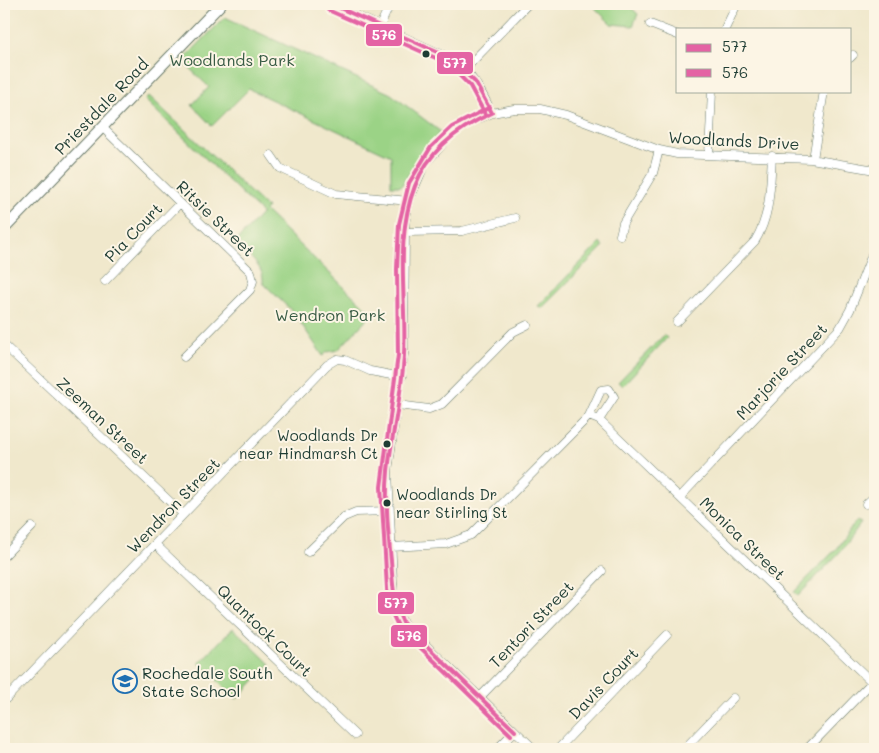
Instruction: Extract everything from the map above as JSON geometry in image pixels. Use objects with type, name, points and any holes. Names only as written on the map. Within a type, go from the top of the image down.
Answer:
[{"type":"street","name":"Priestdale Road","points":[[4,229],[221,4]]},
{"type":"street","points":[[331,4],[450,58],[465,69],[475,80],[492,113]]},
{"type":"street","points":[[380,26],[390,4]]},
{"type":"street","points":[[465,69],[528,4]]},
{"type":"street","points":[[725,28],[737,4]]},
{"type":"street","points":[[650,24],[676,34]]},
{"type":"street","points":[[709,155],[712,92]]},
{"type":"street","points":[[812,159],[824,92]]},
{"type":"street","name":"Woodlands Drive","points":[[534,749],[403,623],[397,614],[394,604],[388,511],[388,472],[404,354],[405,232],[409,201],[425,164],[452,134],[469,123],[492,113],[514,109],[553,111],[659,150],[677,154],[772,156],[812,159],[875,170]]},
{"type":"street","name":"Ritsie Street","points":[[102,127],[251,272],[253,281],[250,290],[184,356]]},
{"type":"street","points":[[620,235],[623,223],[646,188],[659,150]]},
{"type":"street","points":[[271,155],[280,168],[336,194],[409,201]]},
{"type":"street","points":[[677,322],[755,241],[764,226],[768,215],[772,156]]},
{"type":"street","name":"Pia Court","points":[[105,281],[180,203]]},
{"type":"street","points":[[405,232],[462,231],[515,218]]},
{"type":"street","name":"Marjorie Street","points":[[680,496],[840,328],[850,310],[875,247]]},
{"type":"street","points":[[398,405],[429,409],[442,404],[513,332],[526,325]]},
{"type":"street","name":"Zeeman Street","points":[[4,345],[183,514]]},
{"type":"street","name":"Wendron Street","points":[[4,701],[332,361],[345,360],[370,371],[402,377]]},
{"type":"street","points":[[391,548],[446,544],[472,535],[589,416],[601,390],[609,389],[614,397],[599,420]]},
{"type":"street","name":"Monica Street","points":[[589,416],[599,420],[680,496],[874,684]]},
{"type":"street","points":[[866,504],[875,496]]},
{"type":"street","points":[[308,552],[344,517],[356,512],[388,511]]},
{"type":"street","points":[[4,556],[32,527]]},
{"type":"street","name":"Quantock Court","points":[[155,544],[355,735]]},
{"type":"street","name":"Tentori Street","points":[[480,697],[602,571]]},
{"type":"street","name":"Davis Court","points":[[558,749],[667,635]]},
{"type":"street","points":[[807,749],[874,684]]},
{"type":"street","points":[[684,749],[733,698]]},
{"type":"street","points":[[497,749],[515,731]]},
{"type":"green space","points":[[591,4],[627,4],[638,14],[633,26],[611,24]]},
{"type":"green space","name":"Woodlands Park","points":[[225,17],[391,94],[441,132],[428,146],[401,186],[391,186],[391,156],[249,89],[212,126],[192,105],[209,87],[182,61]]},
{"type":"green space","name":"Wendron Park","points":[[149,96],[267,208],[265,211],[372,314],[338,350],[327,352],[323,356],[294,313],[263,283],[263,277],[258,266],[235,243],[262,213],[145,100]]},
{"type":"green space","points":[[600,243],[603,247],[542,308],[538,306]]},
{"type":"green space","points":[[664,335],[667,338],[622,386],[618,382]]},
{"type":"green space","points":[[856,521],[861,523],[839,553],[798,596],[794,592],[836,549]]},
{"type":"green space","points":[[233,628],[270,664],[237,699],[199,663]]},
{"type":"transit line","name":"577","points":[[331,4],[450,58],[475,82],[492,113]]},
{"type":"transit line","name":"576","points":[[328,10],[447,63],[470,86],[486,116]]},
{"type":"transit line","name":"576","points":[[490,107],[452,127],[431,147],[409,183],[399,224],[397,269],[398,355],[381,487],[388,605],[398,626],[511,735]]},
{"type":"transit line","name":"577","points":[[492,113],[456,133],[437,151],[421,173],[409,206],[403,248],[404,355],[388,471],[387,516],[394,593],[403,623],[515,731]]},
{"type":"place","name":"Woodlands Dr near Hindmarsh Ct","points":[[387,444]]},
{"type":"place","name":"Woodlands Dr near Stirling St","points":[[387,503]]},
{"type":"place","name":"Rochedale South State School","points":[[125,681]]}]
